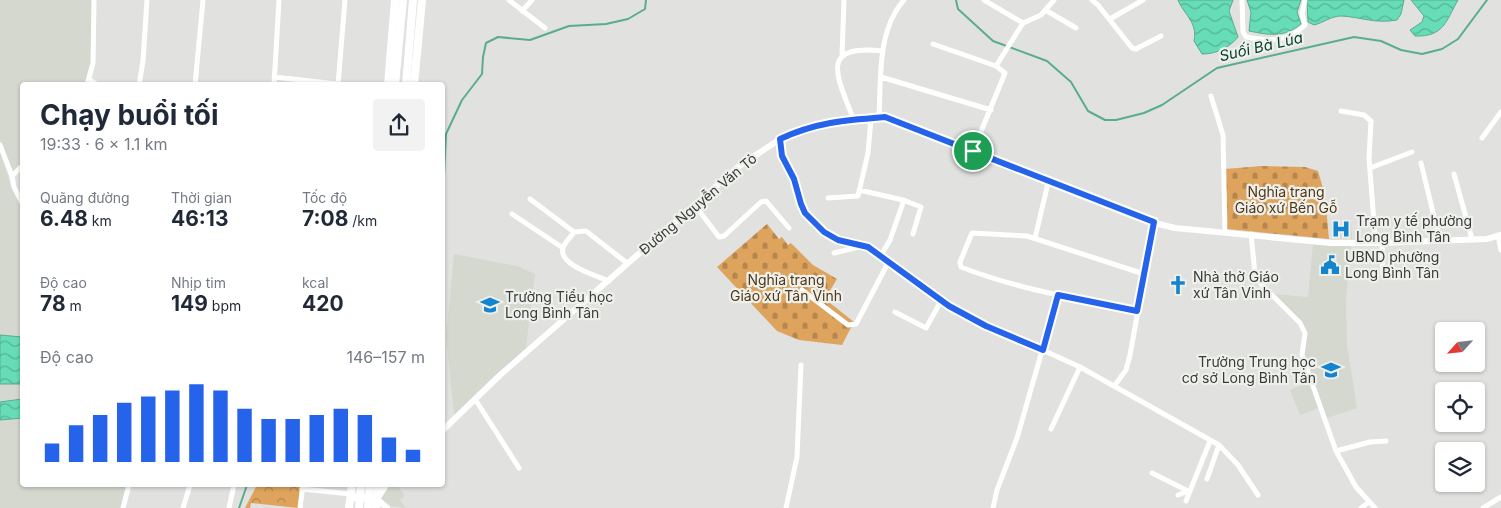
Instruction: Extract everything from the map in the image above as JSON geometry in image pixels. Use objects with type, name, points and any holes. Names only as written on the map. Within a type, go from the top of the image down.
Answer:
[{"type":"main road","points":[[388,82],[395,0]]},
{"type":"main road","points":[[394,82],[403,0]]},
{"type":"main road","points":[[406,82],[413,0]]},
{"type":"main road","points":[[414,82],[422,0]]},
{"type":"main road","points":[[359,508],[360,487]]},
{"type":"main road","points":[[370,487],[376,508]]},
{"type":"main road","points":[[368,508],[377,487]]},
{"type":"main road","points":[[351,492],[360,498],[373,499]]},
{"type":"main road","points":[[350,508],[351,492]]},
{"type":"street","points":[[88,82],[93,63],[94,0]]},
{"type":"street","points":[[140,82],[143,62],[147,0]]},
{"type":"street","points":[[195,82],[203,0]]},
{"type":"street","points":[[274,82],[279,0]]},
{"type":"street","points":[[338,82],[345,0]]},
{"type":"street","points":[[510,0],[545,28]]},
{"type":"street","points":[[522,11],[532,0]]},
{"type":"street","points":[[844,0],[842,55],[838,61],[837,68],[853,118]]},
{"type":"street","points":[[880,117],[883,51],[891,17],[904,0]]},
{"type":"street","points":[[984,0],[1022,23]]},
{"type":"street","points":[[996,66],[1022,23],[1047,11],[1054,0]]},
{"type":"street","points":[[1092,0],[1134,48],[1161,36]]},
{"type":"street","points":[[1110,19],[1143,0]]},
{"type":"street","points":[[1242,0],[1243,32],[1246,37],[1278,41],[1296,34],[1305,26],[1302,14],[1305,0]]},
{"type":"street","points":[[1047,11],[1076,28]]},
{"type":"street","points":[[933,44],[1003,70],[1005,79],[973,151]]},
{"type":"street","points":[[842,55],[860,50],[883,51]]},
{"type":"street","points":[[274,77],[296,82]]},
{"type":"street","points":[[881,77],[991,110]]},
{"type":"street","points":[[1211,96],[1223,135],[1225,232]]},
{"type":"street","points":[[1341,111],[1364,115],[1371,121],[1370,168],[1383,275]]},
{"type":"street","points":[[1482,138],[1501,112]]},
{"type":"street","name":"Đường Nguyễn Văn Tỏ","points":[[445,428],[627,263],[738,167],[780,139],[817,124],[853,118],[891,118],[1154,222],[1175,228],[1331,243],[1487,239],[1500,235]]},
{"type":"street","points":[[828,198],[838,196],[855,197],[859,190],[868,153],[871,118]]},
{"type":"street","points":[[780,139],[782,156],[794,179],[805,213],[824,232],[838,240],[863,246],[941,300],[986,326],[1080,367],[1219,445],[1238,465],[1258,495]]},
{"type":"street","points":[[0,144],[12,176],[14,187],[20,199]]},
{"type":"street","points":[[1370,168],[1412,152]]},
{"type":"street","points":[[1420,163],[1437,229],[1442,240]]},
{"type":"street","points":[[12,176],[20,168]]},
{"type":"street","points":[[1454,174],[1472,239]]},
{"type":"street","points":[[1035,238],[1049,179]]},
{"type":"street","points":[[859,190],[904,200],[921,207],[913,234]]},
{"type":"street","points":[[530,199],[574,232],[586,231],[627,263]]},
{"type":"street","points":[[880,257],[890,240],[904,200]]},
{"type":"street","points":[[694,204],[719,237],[724,236],[761,202],[766,201],[789,228]]},
{"type":"street","points":[[512,214],[563,248]]},
{"type":"street","points":[[1115,385],[1126,370],[1154,222]]},
{"type":"street","points":[[574,232],[563,248],[562,253],[568,264],[609,281]]},
{"type":"street","points":[[1137,311],[1058,295],[1001,280],[960,265],[972,233],[1035,238],[1144,274]]},
{"type":"street","points":[[1251,234],[1254,274],[1261,284],[1300,323],[1304,333],[1302,355],[1336,451],[1356,487],[1375,508]]},
{"type":"street","points":[[1500,235],[1501,250]]},
{"type":"street","points":[[834,253],[863,246]]},
{"type":"street","points":[[802,290],[848,325],[852,326],[856,324],[888,263]]},
{"type":"street","points":[[992,508],[1043,350],[1058,295]]},
{"type":"street","points":[[895,312],[926,328],[941,300]]},
{"type":"street","points":[[786,508],[797,457],[801,365]]},
{"type":"street","points":[[1051,429],[1080,367]]},
{"type":"street","points":[[475,399],[519,468]]},
{"type":"street","points":[[1336,451],[1386,440]]},
{"type":"street","points":[[1186,501],[1210,441]]},
{"type":"street","points":[[1207,480],[1219,445]]},
{"type":"street","points":[[1152,473],[1190,490]]},
{"type":"street","points":[[123,508],[128,487]]},
{"type":"street","points":[[183,508],[189,487]]},
{"type":"street","points":[[229,508],[234,487]]},
{"type":"street","points":[[300,508],[302,487],[351,492]]},
{"type":"street","points":[[384,487],[373,499],[387,508]]},
{"type":"street","points":[[1178,495],[1190,490]]},
{"type":"street","points":[[1483,508],[1501,497]]},
{"type":"street","points":[[1361,508],[1369,502]]},
{"type":"shaded area","points":[[0,0],[92,0],[91,63],[88,80],[86,82],[20,82],[20,165],[12,172],[0,139]]},
{"type":"shaded area","points":[[0,150],[11,187],[20,203],[20,487],[126,487],[121,508],[0,508]]},
{"type":"shaded area","name":"Trạm y tế phường Long Bình Tân","points":[[1351,223],[1352,239],[1333,239],[1331,225]]},
{"type":"shaded area","name":"Trường Trung học cơ sở Long Bình Tân","points":[[1313,244],[1351,246],[1346,300],[1347,345],[1357,408],[1327,418],[1304,355],[1307,333],[1275,294],[1308,297]]},
{"type":"shaded area","name":"Trường Tiểu học Long Bình Tân","points":[[454,254],[517,266],[535,274],[526,348],[454,415],[446,337]]},
{"type":"shaded area","points":[[1310,382],[1319,408],[1300,415],[1290,390]]},
{"type":"shaded area","points":[[390,487],[398,487],[405,496],[400,500],[406,508],[391,506],[381,499]]},
{"type":"green space","name":"Nghĩa trang Giáo xứ Bến Gỗ","points":[[1261,166],[1305,167],[1318,171],[1325,195],[1329,239],[1227,229],[1225,169]]},
{"type":"green space","name":"Nghĩa trang Giáo xứ Tân Vinh","points":[[767,224],[779,239],[782,237],[788,245],[791,243],[813,265],[837,279],[825,299],[854,322],[842,345],[799,340],[777,331],[717,267]]},
{"type":"green space","points":[[256,487],[300,487],[298,508],[251,503],[250,508],[245,508]]},
{"type":"water","points":[[1178,0],[1233,0],[1229,11],[1238,37],[1222,50],[1202,54],[1194,41],[1195,34],[1192,24]]},
{"type":"water","points":[[1247,0],[1301,0],[1297,12],[1301,24],[1289,32],[1276,34],[1249,31],[1251,12]]},
{"type":"water","points":[[1307,0],[1404,0],[1401,14],[1397,20],[1375,21],[1341,16],[1314,25],[1308,22]]},
{"type":"water","points":[[1411,0],[1458,0],[1447,21],[1438,31],[1425,36],[1415,36],[1410,30],[1422,22],[1424,16]]},
{"type":"water","points":[[0,335],[20,337],[20,384],[0,384]]},
{"type":"water","points":[[20,399],[20,418],[0,420],[0,402]]},
{"type":"waterway","name":"Suối Bà Lúa","points":[[445,155],[446,134],[462,100],[482,74],[486,43],[498,37],[530,40],[569,26],[606,24],[628,19],[645,9],[646,0]]},
{"type":"waterway","name":"Suối Bà Lúa","points":[[956,0],[958,9],[993,41],[1047,61],[1071,82],[1088,111],[1105,120],[1116,120],[1144,113],[1162,105],[1217,68],[1354,37],[1381,41],[1401,50],[1422,54],[1442,49],[1458,39],[1487,0]]},
{"type":"waterway","name":"Suối Bà Lúa","points":[[239,508],[246,487]]},
{"type":"place","name":"Trạm y tế phường Long Bình Tân","points":[[1341,229]]},
{"type":"place","name":"UBND phường Long Bình Tân","points":[[1330,265]]},
{"type":"place","name":"Nhà thờ Giáo xứ Tân Vinh","points":[[1178,285]]},
{"type":"place","name":"Trường Tiểu học Long Bình Tân","points":[[490,305]]},
{"type":"place","name":"Trường Trung học cơ sở Long Bình Tân","points":[[1331,370]]},
{"type":"route","points":[[885,117],[973,151],[1049,179],[1154,222],[1137,311],[1058,295],[1043,350],[986,326],[949,306],[868,247],[860,244],[846,243],[824,232],[805,213],[794,179],[782,156],[780,139],[817,124],[853,118],[885,117]]}]
